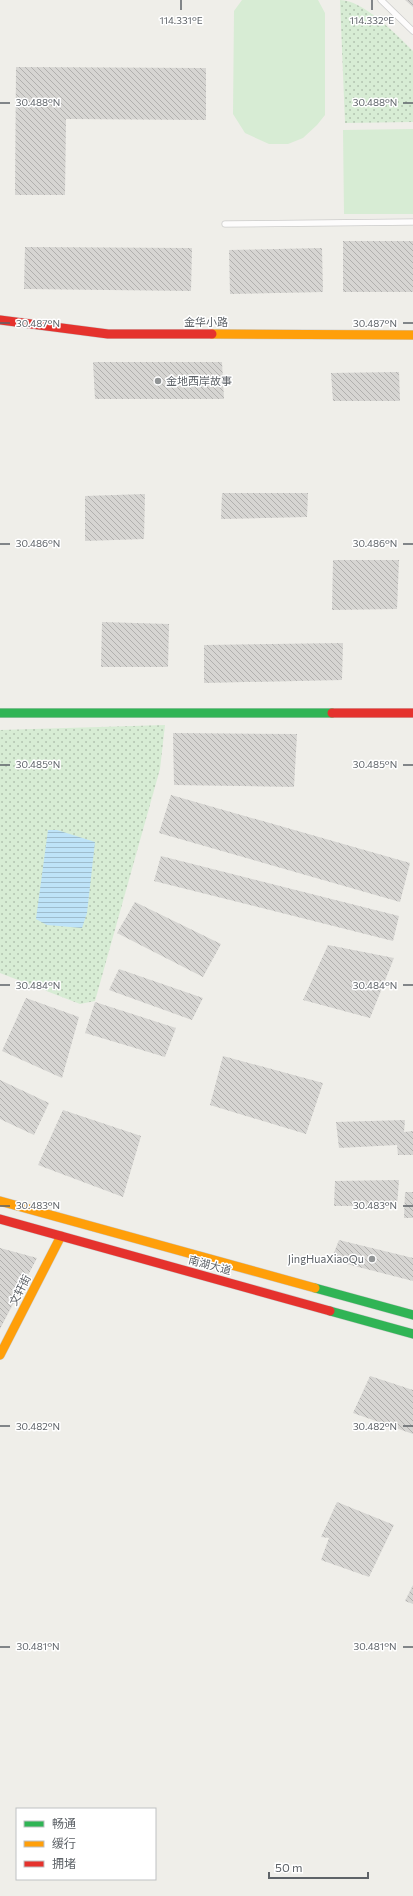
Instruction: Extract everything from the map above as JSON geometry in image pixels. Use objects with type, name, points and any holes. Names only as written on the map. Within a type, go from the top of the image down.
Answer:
[{"type":"street","name":"金华小路","points":[[0,320],[108,334],[413,335]]},
{"type":"street","points":[[0,713],[413,713]]},
{"type":"street","name":"南湖大道","points":[[0,1201],[413,1315]]},
{"type":"street","name":"南湖大道","points":[[0,1219],[413,1334]]},
{"type":"street","name":"文轩街","points":[[0,1355],[61,1236]]},
{"type":"lane","points":[[381,0],[413,30]]},
{"type":"lane","points":[[225,224],[413,222]]},
{"type":"green space","points":[[242,0],[318,0],[325,13],[325,115],[303,138],[288,144],[269,144],[245,133],[233,114],[234,11]]},
{"type":"green space","points":[[340,0],[359,6],[369,12],[389,28],[413,51],[413,122],[345,123]]},
{"type":"green space","points":[[413,129],[413,214],[344,214],[343,130]]},
{"type":"green space","points":[[165,725],[160,769],[95,1001],[80,1004],[0,973],[0,730]]},
{"type":"water","points":[[48,830],[57,830],[95,842],[87,913],[82,928],[47,925],[36,919]]},
{"type":"building","points":[[405,0],[413,0],[413,7]]},
{"type":"building","points":[[16,67],[206,68],[206,120],[66,119],[65,195],[15,195]]},
{"type":"building","points":[[343,241],[413,241],[413,292],[343,292]]},
{"type":"building","points":[[25,247],[192,248],[191,291],[24,289]]},
{"type":"building","points":[[322,248],[323,292],[230,294],[229,250]]},
{"type":"building","name":"金地西岸故事","points":[[93,362],[222,362],[224,399],[95,399]]},
{"type":"building","points":[[399,372],[400,401],[333,401],[331,373]]},
{"type":"building","points":[[222,493],[308,493],[307,517],[221,519]]},
{"type":"building","points":[[145,494],[144,539],[85,541],[85,496]]},
{"type":"building","points":[[333,560],[399,560],[397,609],[332,610]]},
{"type":"building","points":[[102,622],[169,624],[168,667],[101,667]]},
{"type":"building","points":[[343,643],[342,680],[204,683],[204,645]]},
{"type":"building","points":[[173,733],[297,734],[294,787],[174,785]]},
{"type":"building","points":[[171,795],[410,863],[400,902],[159,833]]},
{"type":"building","points":[[161,856],[399,916],[393,941],[154,881]]},
{"type":"building","points":[[135,902],[221,944],[203,977],[117,933]]},
{"type":"building","points":[[328,945],[394,958],[370,1018],[303,1000]]},
{"type":"building","points":[[119,969],[203,998],[192,1020],[109,990]]},
{"type":"building","points":[[26,998],[79,1017],[62,1078],[2,1051]]},
{"type":"building","points":[[95,1002],[176,1028],[165,1057],[85,1033]]},
{"type":"building","points":[[223,1056],[323,1083],[306,1134],[210,1105]]},
{"type":"building","points":[[0,1080],[49,1103],[34,1135],[0,1119]]},
{"type":"building","points":[[63,1110],[141,1136],[123,1197],[38,1165]]},
{"type":"building","points":[[405,1120],[404,1132],[413,1131],[413,1155],[398,1155],[397,1145],[339,1148],[336,1122]]},
{"type":"building","points":[[399,1180],[397,1206],[334,1206],[335,1181]]},
{"type":"building","points":[[405,1192],[413,1192],[413,1218],[404,1218]]},
{"type":"building","name":"JingHuaXiaoQu","points":[[339,1240],[413,1258],[413,1281],[331,1260]]},
{"type":"building","points":[[0,1248],[37,1258],[0,1329]]},
{"type":"building","points":[[370,1376],[413,1390],[413,1434],[353,1413]]},
{"type":"building","points":[[337,1502],[394,1525],[369,1577],[321,1560],[329,1538],[321,1537]]},
{"type":"building","points":[[413,1585],[413,1604],[405,1601]]},
{"type":"traffic: fast","points":[[0,713],[332,713]]},
{"type":"traffic: fast","points":[[315,1288],[413,1315]]},
{"type":"traffic: fast","points":[[330,1311],[413,1334]]},
{"type":"traffic: slow","points":[[212,334],[413,335]]},
{"type":"traffic: slow","points":[[0,1201],[315,1288]]},
{"type":"traffic: slow","points":[[0,1355],[61,1236]]},
{"type":"traffic: jam","points":[[0,320],[108,334],[212,334]]},
{"type":"traffic: jam","points":[[332,713],[413,713]]},
{"type":"traffic: jam","points":[[0,1219],[330,1311]]},
{"type":"place","name":"金地西岸故事","points":[[158,381]]},
{"type":"place","name":"JingHuaXiaoQu","points":[[372,1259]]}]
